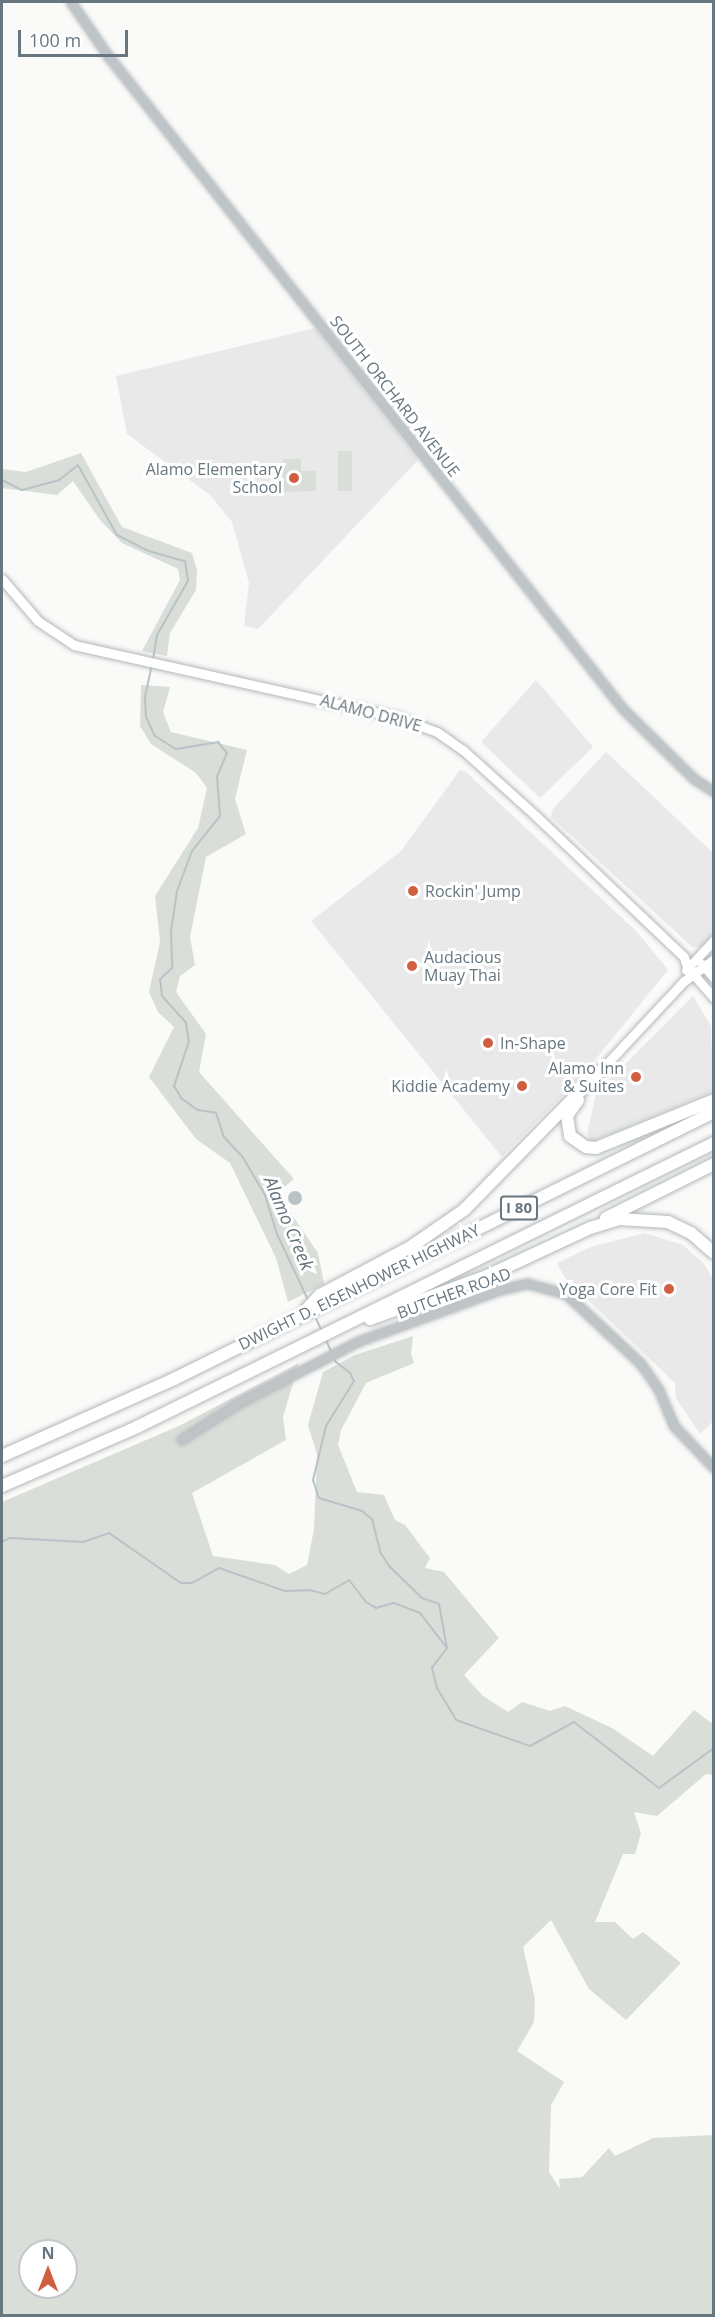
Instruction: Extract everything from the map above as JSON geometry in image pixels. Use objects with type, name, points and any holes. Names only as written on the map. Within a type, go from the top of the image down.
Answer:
[{"type":"highway","points":[[600,1071],[596,1081],[567,1116],[570,1136],[586,1147],[607,1144],[714,1100]]},
{"type":"highway","points":[[322,1300],[412,1246],[464,1210],[600,1071]]},
{"type":"highway","name":"DWIGHT D. EISENHOWER HIGHWAY","points":[[2,1456],[156,1388],[301,1316],[322,1300],[714,1112]]},
{"type":"highway","name":"DWIGHT D. EISENHOWER HIGHWAY","points":[[2,1486],[137,1427],[714,1143]]},
{"type":"highway","points":[[340,1328],[396,1311],[487,1276],[590,1228],[714,1164]]},
{"type":"highway","points":[[590,1228],[619,1219],[652,1218],[680,1226],[714,1252]]},
{"type":"main road","name":"ALAMO DRIVE","points":[[2,579],[38,621],[63,640],[148,662],[397,717],[436,732],[463,750],[536,816],[684,957],[687,967]]},
{"type":"main road","points":[[684,981],[687,967],[714,940]]},
{"type":"main road","points":[[684,957],[696,958],[714,978]]},
{"type":"main road","points":[[600,1071],[684,981],[696,975],[714,959]]},
{"type":"main road","points":[[687,967],[714,999]]},
{"type":"street","name":"SOUTH ORCHARD AVENUE","points":[[71,2],[109,57],[623,709],[694,779],[714,792]]},
{"type":"street","name":"BUTCHER ROAD","points":[[182,1440],[238,1404],[352,1345],[511,1287],[528,1284],[557,1290],[578,1303],[641,1364],[659,1390],[674,1426],[714,1468]]},
{"type":"shaded area","name":"Alamo Elementary School","points":[[315,328],[418,460],[258,629],[244,626],[249,583],[232,522],[210,495],[127,434],[116,376]]},
{"type":"shaded area","points":[[338,451],[352,451],[352,491],[338,491]]},
{"type":"shaded area","points":[[81,453],[122,527],[192,553],[197,570],[196,590],[170,633],[167,656],[142,651],[180,580],[178,569],[122,543],[100,520],[73,481],[57,495],[2,488],[2,469],[26,472]]},
{"type":"shaded area","points":[[283,459],[301,459],[301,471],[316,471],[316,491],[283,492]]},
{"type":"shaded area","points":[[536,680],[593,747],[540,798],[481,742]]},
{"type":"shaded area","points":[[141,685],[170,687],[163,712],[171,732],[247,750],[235,799],[246,834],[206,857],[190,937],[195,965],[180,976],[176,992],[206,1034],[199,1072],[294,1179],[277,1193],[318,1253],[324,1284],[288,1302],[276,1258],[230,1163],[196,1139],[149,1077],[174,1027],[158,1012],[149,992],[160,942],[155,896],[198,828],[207,788],[196,773],[151,744],[140,726]]},
{"type":"shaded area","points":[[606,752],[713,853],[713,935],[702,947],[692,947],[551,817],[553,809]]},
{"type":"shaded area","points":[[460,770],[466,772],[637,932],[668,970],[582,1076],[502,1157],[311,921],[401,851]]},
{"type":"shaded area","points":[[693,996],[711,1026],[713,1092],[591,1142],[587,1134],[596,1093]]},
{"type":"shaded area","points":[[295,1191],[300,1193],[302,1198],[300,1203],[295,1205],[290,1203],[288,1198],[290,1193]]},
{"type":"shaded area","points":[[645,1233],[683,1245],[704,1264],[713,1279],[713,1421],[700,1434],[676,1398],[675,1383],[565,1278],[557,1263],[590,1247]]},
{"type":"shaded area","points":[[413,1336],[411,1354],[414,1363],[366,1383],[341,1430],[338,1445],[357,1492],[384,1495],[395,1520],[405,1525],[430,1558],[425,1568],[444,1572],[499,1638],[464,1675],[483,1696],[508,1712],[522,1702],[550,1711],[565,1706],[612,1728],[653,1756],[694,1710],[713,1724],[713,1775],[706,1774],[657,1816],[634,1812],[641,1833],[635,1854],[623,1854],[595,1922],[615,1922],[633,1939],[643,1932],[681,1963],[626,2020],[589,1989],[551,1920],[523,1947],[535,1999],[534,2022],[517,2051],[564,2082],[551,2105],[549,2172],[560,2189],[559,2179],[582,2177],[609,2148],[615,2156],[653,2138],[713,2135],[713,2315],[2,2315],[2,1502],[181,1425],[299,1363],[283,1417],[286,1440],[192,1493],[213,1556],[275,1565],[289,1574],[307,1565],[314,1529],[317,1454],[308,1425],[323,1372],[355,1355]]},
{"type":"waterway","name":"Alamo Creek","points":[[2,480],[22,490],[59,480],[78,465],[117,535],[149,551],[185,561],[188,581],[157,635],[153,659]]},
{"type":"waterway","name":"Alamo Creek","points":[[152,664],[145,698],[146,717],[155,736],[176,749],[218,742],[227,753],[217,776],[220,816],[192,851],[177,891],[171,931],[172,968],[160,979],[162,996],[186,1023],[189,1041],[174,1086],[182,1099],[198,1110],[216,1113],[224,1137],[242,1156],[265,1195],[277,1234],[309,1302]]},
{"type":"waterway","name":"Alamo Creek","points":[[315,1316],[322,1332]]},
{"type":"waterway","name":"Alamo Creek","points":[[326,1340],[336,1362],[350,1373],[354,1381],[326,1426],[313,1480],[319,1498],[362,1511],[372,1519],[380,1552],[389,1566],[422,1598],[439,1604],[447,1648]]},
{"type":"waterway","name":"Alamo Creek","points":[[2,1542],[10,1538],[83,1542],[109,1533],[181,1583],[192,1583],[219,1568],[285,1591],[310,1590],[325,1594],[349,1580],[366,1602],[376,1608],[394,1603],[420,1613],[447,1648],[432,1668],[437,1688],[456,1720],[530,1746],[574,1722],[659,1788],[714,1748]]},
{"type":"place","name":"Alamo Elementary School","points":[[294,478]]},
{"type":"place","name":"Rockin' Jump","points":[[413,891]]},
{"type":"place","name":"Audacious Muay Thai","points":[[412,966]]},
{"type":"place","name":"In-Shape","points":[[488,1043]]},
{"type":"place","name":"Alamo Inn & Suites","points":[[636,1077]]},
{"type":"place","name":"Kiddie Academy","points":[[522,1086]]},
{"type":"place","name":"Yoga Core Fit","points":[[669,1289]]}]
